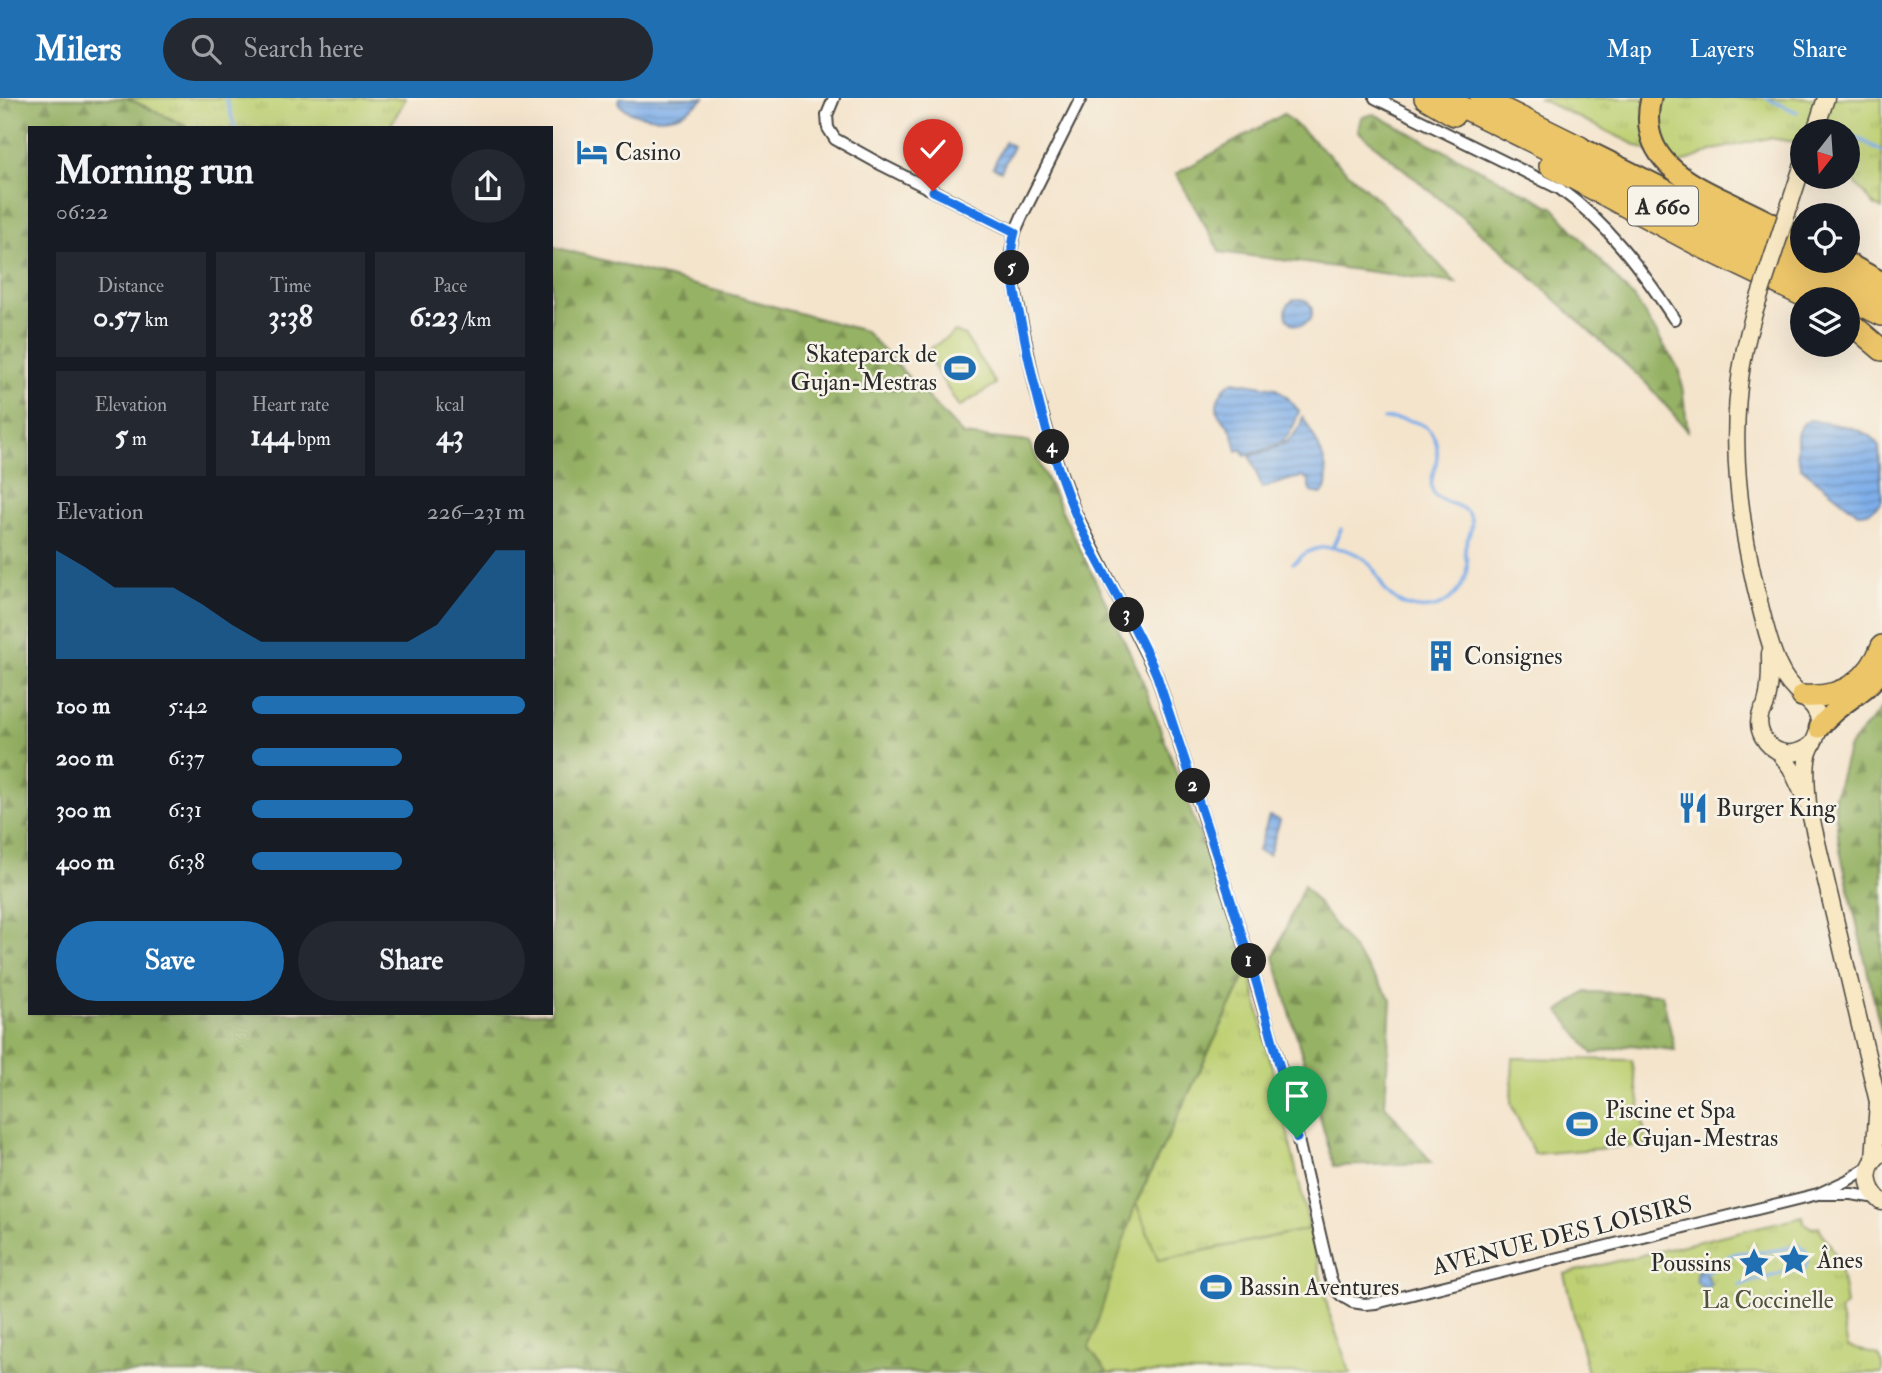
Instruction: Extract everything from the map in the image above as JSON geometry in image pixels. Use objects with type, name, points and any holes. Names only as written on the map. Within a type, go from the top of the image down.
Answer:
[{"type":"highway","points":[[1424,98],[1702,247],[1790,289]]},
{"type":"highway","name":"A 660","points":[[1444,98],[1882,315]]},
{"type":"highway","points":[[1481,98],[1790,251]]},
{"type":"highway","points":[[1650,98],[1648,119],[1651,134],[1662,159],[1672,169],[1695,185],[1790,232]]},
{"type":"highway","points":[[1860,270],[1882,282]]},
{"type":"highway","points":[[1835,273],[1882,296]]},
{"type":"highway","points":[[1860,331],[1882,350]]},
{"type":"highway","points":[[1802,696],[1826,696],[1853,685],[1871,668],[1882,646]]},
{"type":"highway","points":[[1816,736],[1836,709],[1872,683],[1882,670]]},
{"type":"main road","points":[[1819,119],[1826,98]]},
{"type":"main road","points":[[1795,189],[1748,337],[1736,414],[1735,453],[1748,556],[1768,640],[1785,677],[1795,691],[1810,702],[1819,719],[1807,762],[1808,804]]},
{"type":"main road","points":[[1766,705],[1770,666],[1768,640]]},
{"type":"main road","points":[[1802,696],[1783,694],[1773,698],[1761,713],[1760,732],[1770,747],[1779,752],[1791,768],[1808,804],[1880,1106],[1875,1159],[1868,1179],[1879,1200]]},
{"type":"main road","points":[[1779,752],[1797,753],[1816,736]]},
{"type":"street","points":[[834,98],[827,115],[828,128],[835,139],[1015,232],[1081,98]]},
{"type":"street","points":[[1375,98],[1560,189],[1583,206],[1639,268],[1674,319]]},
{"type":"street","name":"AVENUE DES LOISIRS","points":[[1015,232],[1012,251],[1015,289],[1032,379],[1046,428],[1080,523],[1157,676],[1243,939],[1284,1080],[1330,1278],[1342,1297],[1352,1302],[1376,1303],[1818,1194],[1848,1180],[1875,1159]]},
{"type":"street","name":"AVENUE DES LOISIRS","points":[[1818,1194],[1851,1195],[1879,1200]]},
{"type":"green space","points":[[0,98],[127,98],[186,126],[28,126],[28,1015],[553,1015],[553,247],[865,331],[963,435],[1029,442],[1140,674],[1249,968],[1136,1203],[1158,1260],[1310,1229],[1329,1313],[1350,1373],[0,1373]]},
{"type":"green space","points":[[127,98],[406,98],[390,126],[186,126]]},
{"type":"green space","points":[[1538,98],[1882,98],[1882,209],[1875,206],[1860,188],[1860,119],[1790,119],[1790,141],[1769,138],[1714,150],[1677,165]]},
{"type":"green space","points":[[1284,114],[1388,209],[1456,283],[1220,252],[1176,174]]},
{"type":"green space","points":[[1374,114],[1554,208],[1637,302],[1680,371],[1688,431],[1646,383],[1506,254],[1358,131],[1361,117]]},
{"type":"green space","name":"Skateparck de Gujan-Mestras","points":[[955,332],[965,336],[996,384],[959,407],[925,352]]},
{"type":"green space","points":[[1882,707],[1882,1035],[1840,850],[1834,800],[1848,748]]},
{"type":"green space","points":[[1304,885],[1391,999],[1385,1105],[1432,1163],[1334,1166],[1274,957]]},
{"type":"green space","points":[[1249,968],[1310,1229],[1158,1261],[1136,1203]]},
{"type":"green space","points":[[1586,992],[1662,994],[1675,1050],[1631,1045],[1593,1054],[1559,1011]]},
{"type":"green space","name":"Piscine et Spa de Gujan-Mestras","points":[[1513,1058],[1632,1060],[1647,1145],[1534,1154],[1511,1104]]},
{"type":"green space","name":"Bassin Aventures","points":[[1136,1203],[1158,1260],[1310,1229],[1329,1313],[1350,1373],[1108,1373],[1089,1348]]},
{"type":"green space","name":"La Coccinelle","points":[[1803,1216],[1804,1223],[1812,1228],[1819,1226],[1838,1263],[1846,1305],[1840,1311],[1848,1347],[1878,1355],[1882,1373],[1588,1373],[1564,1274]]},
{"type":"water","points":[[619,98],[704,98],[681,114],[657,118],[631,112],[618,103]]},
{"type":"water","points":[[1005,142],[1013,146],[1001,171],[993,167]]},
{"type":"water","points":[[1299,299],[1308,303],[1312,312],[1308,321],[1299,325],[1290,321],[1286,312],[1290,303]]},
{"type":"water","points":[[1234,381],[1275,388],[1288,398],[1299,411],[1286,438],[1245,456],[1242,449],[1237,451],[1229,426],[1217,410],[1222,391]]},
{"type":"water","points":[[1303,417],[1324,462],[1327,481],[1325,490],[1321,494],[1311,492],[1309,480],[1302,477],[1262,488],[1250,456],[1289,440]]},
{"type":"water","points":[[1810,420],[1857,430],[1873,439],[1879,446],[1882,500],[1874,508],[1858,513],[1801,468],[1797,454],[1797,435],[1801,425]]},
{"type":"water","points":[[1269,816],[1280,820],[1269,855],[1258,851]]},
{"type":"water","points":[[1698,1270],[1704,1271],[1711,1284],[1708,1289],[1697,1282]]},
{"type":"waterway","points":[[226,98],[234,126]]},
{"type":"waterway","points":[[1766,98],[1797,112]]},
{"type":"waterway","points":[[1860,139],[1882,151]]},
{"type":"waterway","points":[[1293,563],[1314,549],[1333,547],[1351,552],[1367,561],[1390,596],[1400,603],[1417,608],[1429,608],[1444,603],[1461,587],[1466,572],[1465,548],[1471,530],[1471,517],[1463,508],[1437,497],[1433,492],[1431,485],[1437,448],[1429,430],[1411,421],[1384,419]]},
{"type":"waterway","points":[[1333,546],[1341,529]]},
{"type":"waterway","points":[[1704,1271],[1740,1253],[1771,1251],[1796,1245],[1806,1251],[1808,1261],[1804,1270],[1790,1271],[1739,1285]]},
{"type":"place","name":"Casino","points":[[592,152]]},
{"type":"place","name":"Skateparck de Gujan-Mestras","points":[[960,368]]},
{"type":"place","name":"Consignes","points":[[1441,656]]},
{"type":"place","name":"Burger King","points":[[1693,808]]},
{"type":"place","name":"Piscine et Spa de Gujan-Mestras","points":[[1582,1124]]},
{"type":"place","name":"Ânes","points":[[1794,1260]]},
{"type":"place","name":"Poussins","points":[[1754,1263]]},
{"type":"place","name":"Bassin Aventures","points":[[1216,1287]]},
{"type":"route","points":[[933,191],[1015,232],[1012,251],[1015,289],[1032,379],[1052,448],[1080,523],[1157,676],[1243,939],[1284,1080],[1297,1138]]}]
